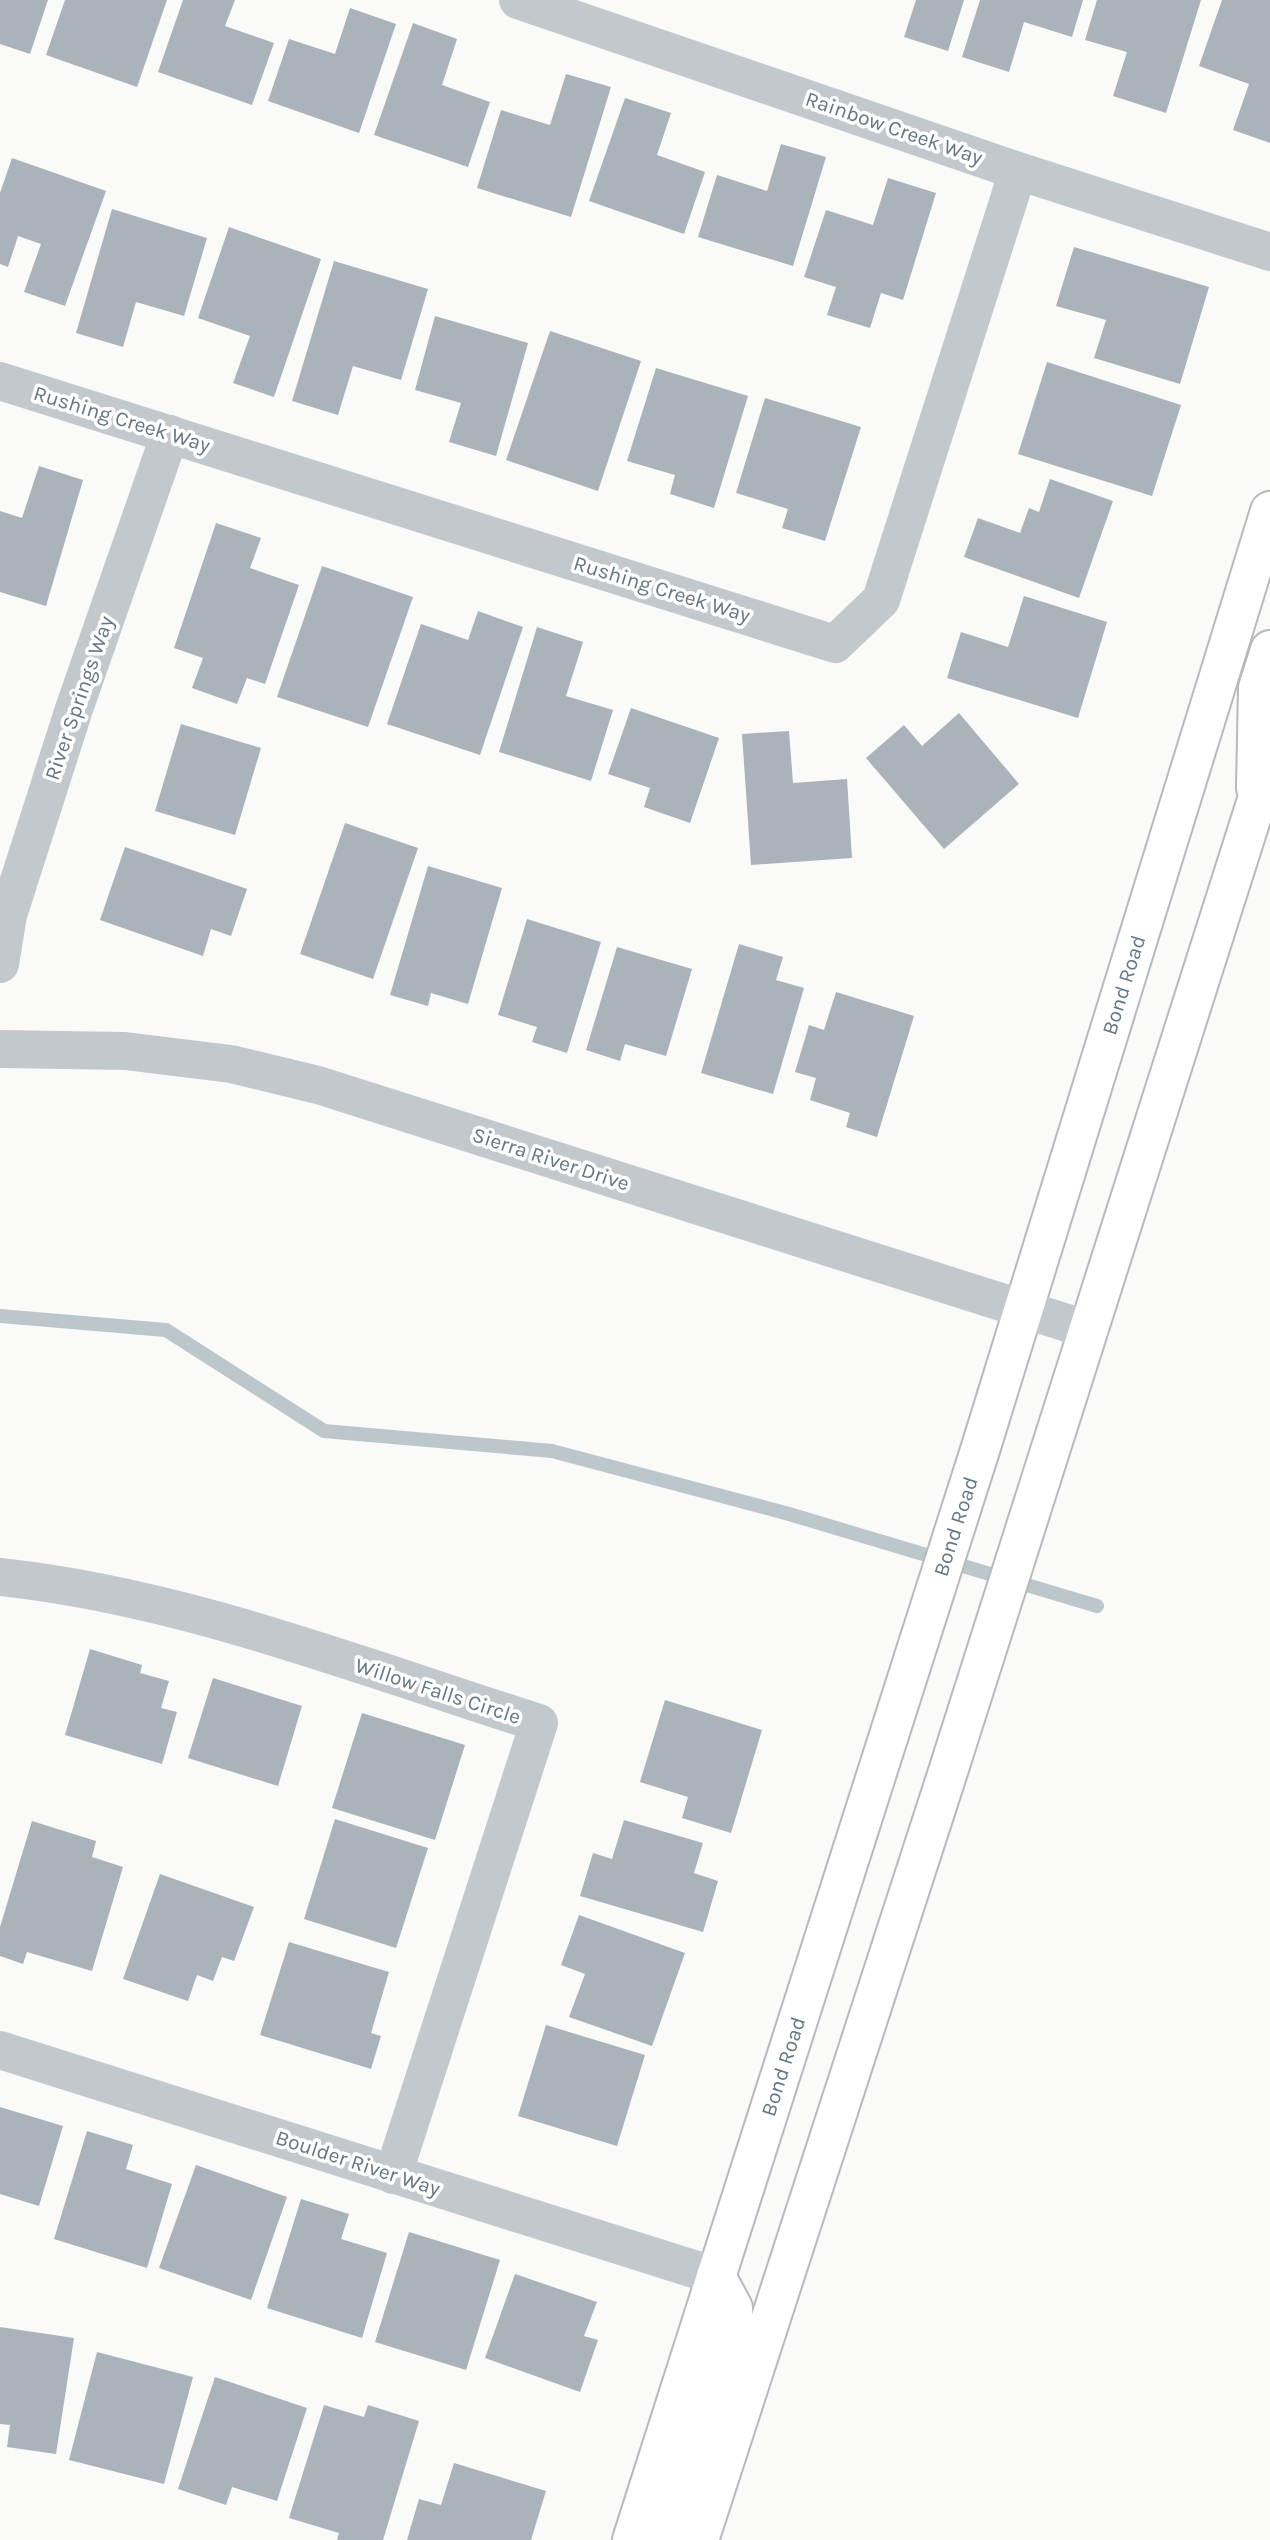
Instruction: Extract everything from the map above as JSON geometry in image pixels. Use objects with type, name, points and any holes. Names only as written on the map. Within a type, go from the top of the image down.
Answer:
[{"type":"main road","name":"Bond Road","points":[[632,2540],[918,1648],[1270,512]]},
{"type":"main road","points":[[1255,804],[1258,688],[1270,650]]},
{"type":"main road","points":[[699,2540],[1270,759]]},
{"type":"main road","points":[[670,2540],[734,2328],[733,2308],[716,2276]]},
{"type":"street","name":"Rainbow Creek Way","points":[[519,0],[1018,171],[1270,252]]},
{"type":"street","name":"Rushing Creek Way","points":[[0,381],[835,644],[881,600],[1018,171]]},
{"type":"street","name":"River Springs Way","points":[[0,964],[8,915],[74,709],[170,434]]},
{"type":"street","name":"Sierra River Drive","points":[[0,1049],[125,1051],[231,1064],[318,1085],[1089,1330]]},
{"type":"street","name":"Willow Falls Circle","points":[[0,1577],[62,1584],[182,1610],[539,1723],[393,2175]]},
{"type":"street","name":"Boulder River Way","points":[[0,2050],[716,2276]]},
{"type":"building","points":[[0,0],[48,0],[30,54],[0,44]]},
{"type":"building","points":[[65,0],[167,0],[137,87],[46,55]]},
{"type":"building","points":[[183,0],[235,0],[225,26],[274,43],[252,105],[158,72]]},
{"type":"building","points":[[916,0],[964,0],[948,51],[904,37]]},
{"type":"building","points":[[980,0],[1083,0],[1072,37],[1024,22],[1009,72],[962,57]]},
{"type":"building","points":[[1097,0],[1201,0],[1166,113],[1113,96],[1127,52],[1085,40]]},
{"type":"building","points":[[1222,0],[1270,0],[1270,143],[1233,130],[1249,84],[1199,66]]},
{"type":"building","points":[[350,8],[396,24],[359,133],[268,101],[289,39],[335,54]]},
{"type":"building","points":[[413,23],[457,39],[442,85],[490,102],[468,167],[374,135]]},
{"type":"building","points":[[566,74],[611,87],[571,217],[477,188],[501,110],[550,125]]},
{"type":"building","points":[[625,98],[671,113],[657,155],[705,172],[684,234],[589,201]]},
{"type":"building","points":[[781,144],[826,157],[793,266],[698,237],[717,175],[767,191]]},
{"type":"building","points":[[12,158],[106,191],[65,306],[24,292],[41,244],[18,236],[8,267],[0,264],[0,193]]},
{"type":"building","points":[[888,178],[936,193],[903,300],[881,293],[870,328],[827,315],[836,287],[804,277],[826,210],[873,225]]},
{"type":"building","points":[[112,209],[207,238],[184,316],[136,302],[123,347],[76,333]]},
{"type":"building","points":[[229,227],[321,259],[274,397],[233,383],[250,336],[198,318]]},
{"type":"building","points":[[1074,247],[1209,287],[1180,384],[1094,358],[1106,320],[1056,306]]},
{"type":"building","points":[[334,261],[428,289],[401,380],[353,366],[338,415],[292,401]]},
{"type":"building","points":[[435,316],[528,343],[496,456],[449,442],[461,403],[415,390]]},
{"type":"building","points":[[550,331],[641,361],[598,491],[506,460]]},
{"type":"building","points":[[1047,362],[1181,405],[1152,496],[1018,454]]},
{"type":"building","points":[[656,368],[748,396],[714,508],[670,494],[675,475],[627,461]]},
{"type":"building","points":[[765,398],[861,427],[825,541],[782,528],[788,509],[736,493]]},
{"type":"building","points":[[39,466],[83,480],[46,606],[0,592],[0,511],[22,518]]},
{"type":"building","points":[[1050,479],[1113,501],[1079,598],[964,557],[978,518],[1020,533],[1029,508],[1039,512]]},
{"type":"building","points":[[216,523],[261,538],[250,568],[299,585],[265,684],[247,678],[237,704],[192,688],[203,658],[174,648]]},
{"type":"building","points":[[322,566],[413,597],[368,727],[277,697]]},
{"type":"building","points":[[1024,596],[1107,622],[1078,718],[947,678],[961,632],[1008,647]]},
{"type":"building","points":[[478,611],[523,627],[480,755],[387,724],[421,624],[468,640]]},
{"type":"building","points":[[537,627],[583,642],[566,696],[613,710],[591,781],[499,752]]},
{"type":"building","points":[[631,708],[719,738],[690,823],[644,807],[650,788],[608,774]]},
{"type":"building","points":[[959,713],[1019,784],[944,849],[866,758],[904,725],[922,746]]},
{"type":"building","points":[[181,724],[261,748],[235,835],[155,811]]},
{"type":"building","points":[[789,731],[793,783],[847,779],[852,858],[751,865],[742,734]]},
{"type":"building","points":[[345,823],[418,848],[373,979],[300,954]]},
{"type":"building","points":[[125,847],[247,889],[231,936],[211,929],[203,956],[100,920]]},
{"type":"building","points":[[428,866],[502,888],[468,1004],[431,993],[428,1006],[390,995]]},
{"type":"building","points":[[527,919],[601,942],[567,1053],[532,1042],[537,1027],[498,1015]]},
{"type":"building","points":[[739,944],[783,957],[776,980],[804,988],[773,1094],[701,1073]]},
{"type":"building","points":[[617,947],[692,969],[666,1056],[625,1044],[620,1061],[586,1050]]},
{"type":"building","points":[[836,992],[914,1016],[877,1137],[846,1127],[850,1113],[810,1100],[816,1078],[795,1072],[809,1025],[824,1030]]},
{"type":"building","points":[[90,1649],[142,1665],[140,1673],[169,1681],[161,1708],[177,1712],[162,1764],[65,1735]]},
{"type":"building","points":[[213,1678],[302,1706],[278,1786],[188,1758]]},
{"type":"building","points":[[665,1700],[762,1730],[731,1833],[682,1818],[688,1797],[640,1782]]},
{"type":"building","points":[[362,1713],[465,1745],[435,1840],[332,1808]]},
{"type":"building","points":[[335,1819],[428,1848],[396,1948],[304,1919]]},
{"type":"building","points":[[624,1820],[703,1843],[694,1873],[718,1881],[703,1932],[580,1896],[593,1853],[612,1859]]},
{"type":"building","points":[[32,1821],[96,1841],[92,1857],[123,1867],[92,1971],[27,1952],[23,1964],[0,1956],[0,1927]]},
{"type":"building","points":[[160,1874],[254,1907],[234,1961],[222,1957],[213,1981],[197,1975],[188,2001],[123,1979]]},
{"type":"building","points":[[579,1915],[685,1953],[652,2046],[569,2017],[585,1974],[561,1965]]},
{"type":"building","points":[[289,1942],[389,1972],[371,2033],[381,2036],[371,2069],[260,2035]]},
{"type":"building","points":[[546,2025],[645,2055],[617,2146],[518,2116]]},
{"type":"building","points":[[0,2107],[63,2126],[39,2206],[0,2194]]},
{"type":"building","points":[[87,2131],[133,2145],[126,2169],[172,2184],[147,2268],[54,2239]]},
{"type":"building","points":[[196,2165],[287,2197],[251,2300],[159,2268]]},
{"type":"building","points":[[301,2199],[349,2214],[341,2239],[387,2253],[362,2338],[267,2308]]},
{"type":"building","points":[[409,2232],[500,2260],[466,2370],[375,2342]]},
{"type":"building","points":[[515,2274],[597,2302],[584,2336],[598,2340],[580,2392],[485,2358]]},
{"type":"building","points":[[0,2327],[74,2338],[56,2454],[7,2447],[10,2425],[0,2424]]},
{"type":"building","points":[[97,2352],[193,2377],[164,2484],[69,2460]]},
{"type":"building","points":[[215,2377],[307,2408],[277,2501],[232,2487],[226,2505],[178,2489]]},
{"type":"building","points":[[324,2405],[364,2417],[368,2405],[419,2421],[383,2540],[337,2540],[339,2533],[289,2518]]},
{"type":"building","points":[[454,2463],[546,2491],[531,2540],[407,2540],[419,2499],[441,2505]]},
{"type":"waterway","points":[[0,1316],[166,1330],[324,1431],[552,1451],[789,1514],[1097,1606]]}]
